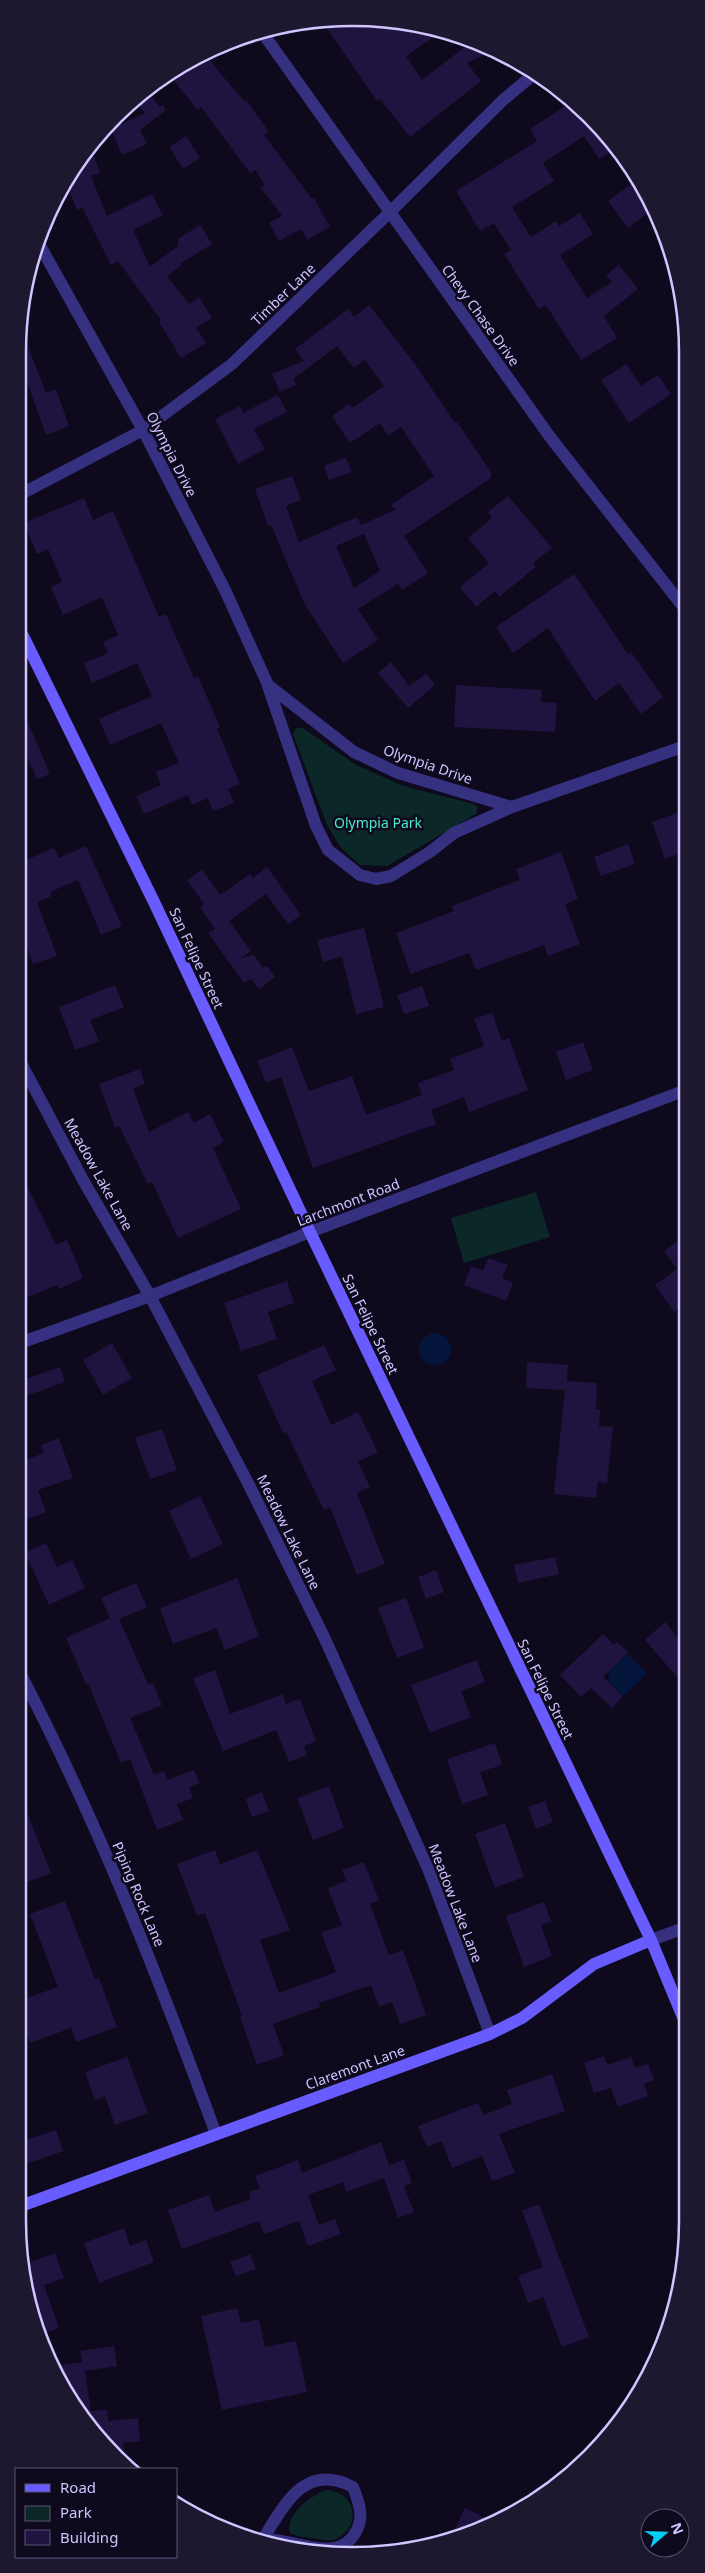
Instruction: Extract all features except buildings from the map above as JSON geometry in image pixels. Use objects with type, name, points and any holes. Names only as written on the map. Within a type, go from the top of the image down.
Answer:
[{"type":"main road","name":"San Felipe Street","points":[[26,642],[154,902],[310,1232],[651,1940],[679,2008]]},
{"type":"main road","name":"Claremont Lane","points":[[26,2204],[490,2034],[522,2018],[594,1964],[651,1940]]},
{"type":"street","name":"Chevy Chase Drive","points":[[266,38],[550,436],[679,601]]},
{"type":"street","name":"Timber Lane","points":[[26,491],[144,430],[232,364],[390,213],[503,100],[529,78]]},
{"type":"street","name":"Olympia Drive","points":[[43,251],[144,430],[225,590],[268,685],[316,826],[328,850],[360,875],[376,879],[391,876],[430,852],[454,833],[512,807],[679,748]]},
{"type":"street","name":"Olympia Drive","points":[[268,685],[354,752],[398,773],[512,807]]},
{"type":"street","name":"Meadow Lake Lane","points":[[26,1072],[83,1180],[150,1296],[248,1483],[325,1639],[429,1872],[490,2034]]},
{"type":"street","name":"Larchmont Road","points":[[26,1341],[150,1296],[310,1232],[679,1093]]},
{"type":"street","name":"Piping Rock Lane","points":[[26,1684],[51,1731],[95,1827],[164,1992],[216,2134]]},
{"type":"street","name":"Claremont Lane","points":[[651,1940],[679,1930]]},
{"type":"street","points":[[264,2535],[288,2500],[311,2482],[326,2479],[340,2481],[353,2487],[361,2507],[360,2524],[351,2539],[340,2546]]},
{"type":"green space","name":"Olympia Park","points":[[296,728],[303,728],[356,765],[404,786],[473,804],[478,807],[476,814],[387,866],[360,865],[341,848],[327,825],[293,734]]},
{"type":"green space","points":[[536,1192],[550,1237],[464,1263],[451,1218]]},
{"type":"green space","points":[[327,2490],[338,2493],[351,2506],[353,2514],[352,2523],[348,2530],[332,2540],[301,2537],[290,2533],[292,2519],[301,2506],[314,2496]]},
{"type":"water","points":[[435,1333],[441,1334],[446,1338],[450,1343],[450,1355],[446,1360],[441,1364],[435,1365],[429,1364],[424,1360],[420,1355],[419,1349],[420,1343],[424,1338],[429,1334]]},
{"type":"water","points":[[627,1653],[647,1673],[624,1696],[608,1681],[609,1671]]}]
